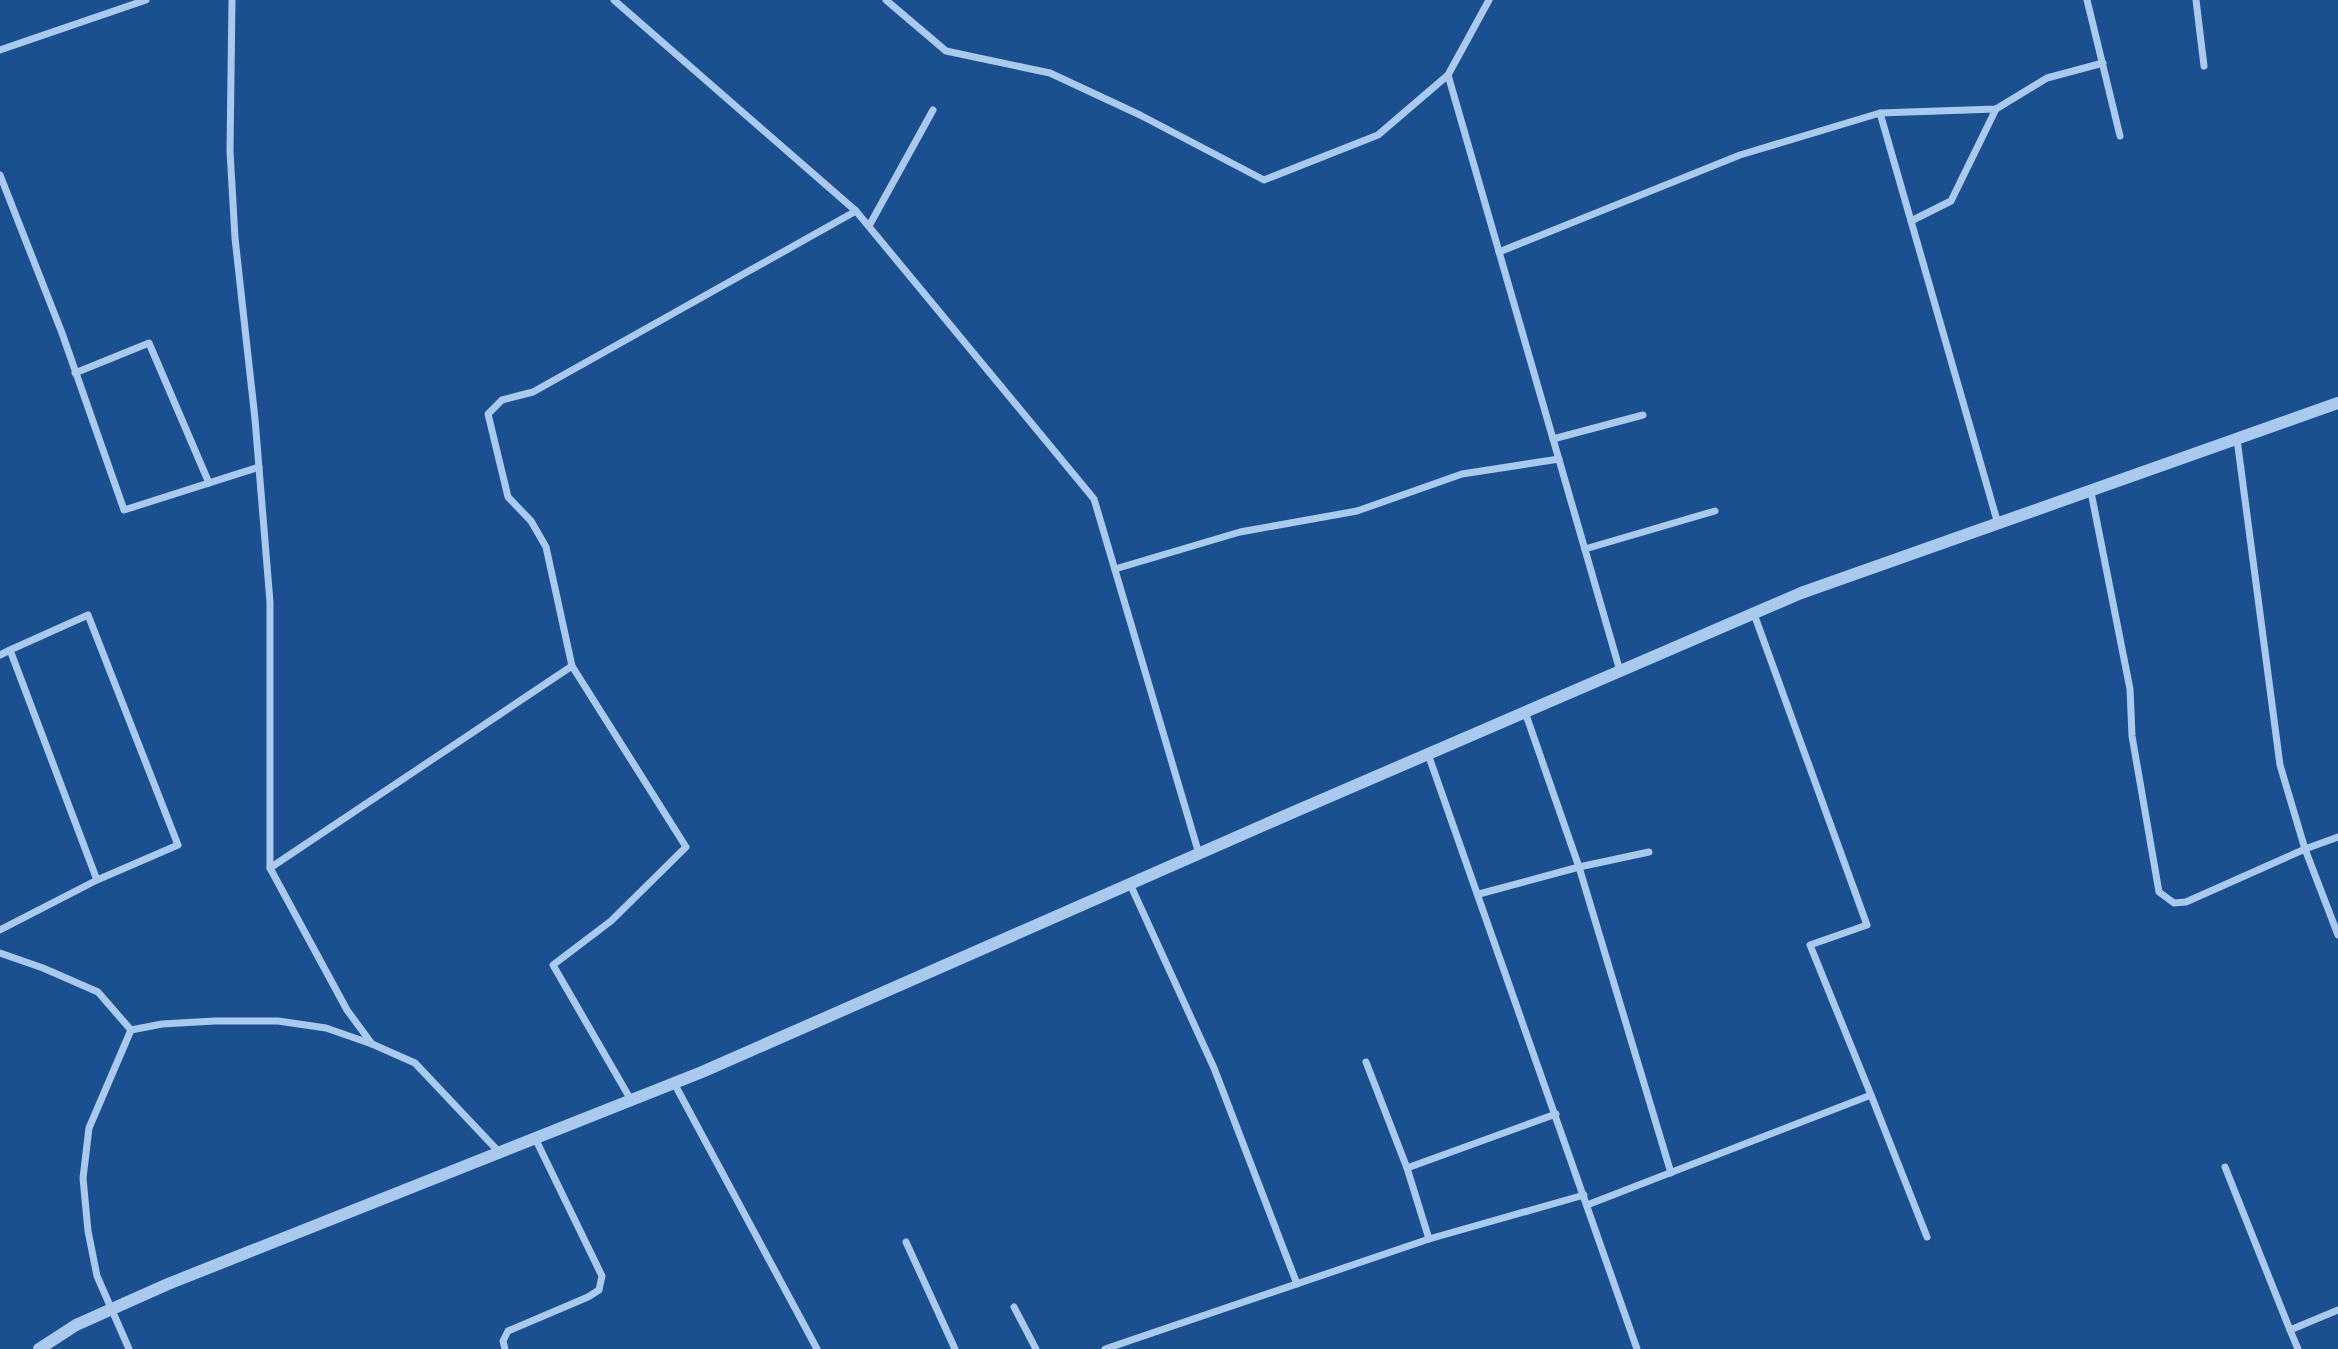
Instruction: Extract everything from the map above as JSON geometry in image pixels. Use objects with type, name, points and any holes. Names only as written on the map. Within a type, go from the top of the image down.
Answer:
[{"type":"street","points":[[0,50],[146,0]]},
{"type":"street","points":[[232,0],[230,151],[235,238],[270,602],[270,868],[305,937],[347,1010],[372,1044]]},
{"type":"street","points":[[614,0],[856,211],[1094,499],[1199,854]]},
{"type":"street","points":[[886,0],[946,51],[1050,72],[1140,115],[1264,180],[1378,135],[1448,75],[1489,0]]},
{"type":"street","points":[[1480,0],[1484,9]]},
{"type":"street","points":[[2087,0],[2120,136]]},
{"type":"street","points":[[2196,0],[2204,66]]},
{"type":"street","points":[[1499,252],[1740,155],[1880,113],[1996,109],[2047,78],[2103,63]]},
{"type":"street","points":[[1448,75],[1620,671]]},
{"type":"street","points":[[1911,222],[1951,201],[1996,109]]},
{"type":"street","points":[[869,226],[933,110]]},
{"type":"street","points":[[1880,113],[1998,524]]},
{"type":"street","points":[[0,176],[124,510],[259,467]]},
{"type":"street","points":[[631,1100],[553,965],[611,922],[686,847],[572,666],[546,547],[531,521],[508,497],[488,414],[502,400],[533,392],[856,211]]},
{"type":"street","points":[[75,373],[149,343],[209,483]]},
{"type":"street","points":[[39,1349],[76,1325],[168,1283],[674,1083],[1801,593],[2338,403]]},
{"type":"street","points":[[1553,439],[1643,415]]},
{"type":"street","points":[[2237,439],[2280,765],[2305,849],[2338,935]]},
{"type":"street","points":[[1115,569],[1240,532],[1357,511],[1462,474],[1559,459]]},
{"type":"street","points":[[2091,492],[2130,689],[2132,736],[2160,892],[2174,903],[2186,902],[2338,837]]},
{"type":"street","points":[[1585,549],[1715,510]]},
{"type":"street","points":[[1754,614],[1867,925],[1810,945],[1927,1237]]},
{"type":"street","points":[[0,655],[88,615],[178,845],[97,880],[0,930]]},
{"type":"street","points":[[10,650],[97,880]]},
{"type":"street","points":[[270,868],[572,666]]},
{"type":"street","points":[[1525,712],[1579,867],[1671,1173]]},
{"type":"street","points":[[1428,754],[1637,1349]]},
{"type":"street","points":[[1479,894],[1648,852]]},
{"type":"street","points":[[1130,884],[1214,1068],[1297,1284]]},
{"type":"street","points":[[0,953],[98,992],[131,1030]]},
{"type":"street","points":[[131,1030],[162,1024],[278,1021],[326,1028],[415,1063],[499,1152]]},
{"type":"street","points":[[129,1349],[97,1276],[88,1231],[83,1178],[89,1128],[131,1030]]},
{"type":"street","points":[[1366,1062],[1407,1168],[1429,1240]]},
{"type":"street","points":[[674,1083],[817,1349]]},
{"type":"street","points":[[1587,1205],[1871,1095]]},
{"type":"street","points":[[1407,1168],[1556,1114]]},
{"type":"street","points":[[505,1349],[503,1342],[508,1331],[588,1297],[598,1290],[601,1276],[535,1138]]},
{"type":"street","points":[[2225,1167],[2298,1349]]},
{"type":"street","points":[[1105,1349],[1429,1240],[1584,1195]]},
{"type":"street","points":[[906,1242],[955,1349]]},
{"type":"street","points":[[1014,1307],[1036,1349]]},
{"type":"street","points":[[2290,1330],[2338,1310]]}]
